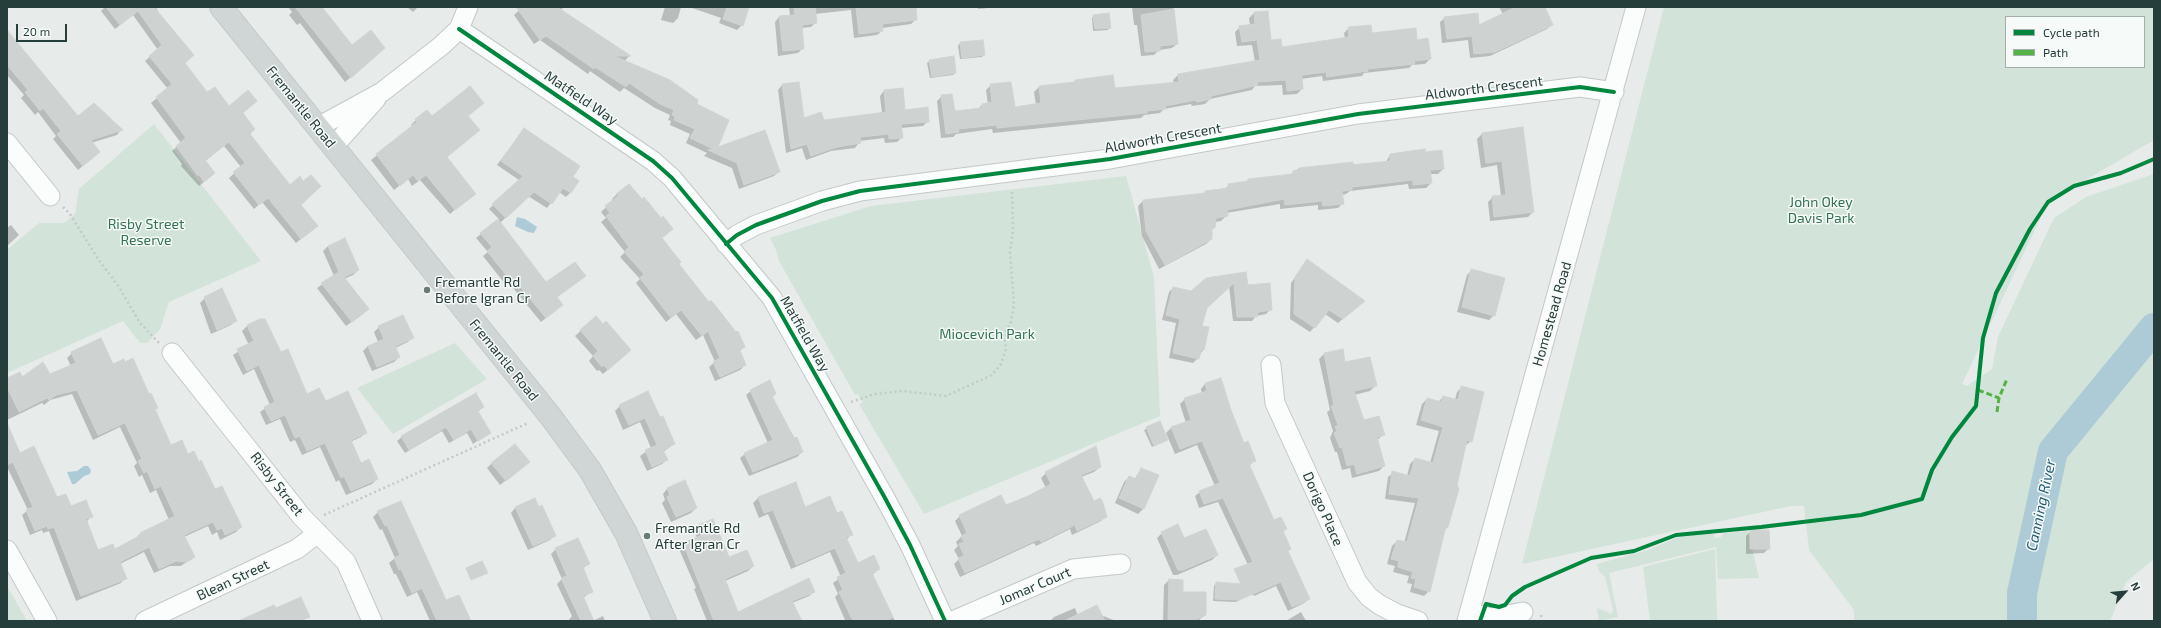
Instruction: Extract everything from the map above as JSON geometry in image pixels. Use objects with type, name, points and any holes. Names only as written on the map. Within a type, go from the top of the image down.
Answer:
[{"type":"main road","name":"Fremantle Road","points":[[221,7],[551,417],[590,470],[626,533],[665,621]]},
{"type":"street","points":[[318,127],[382,92],[441,46],[459,29],[468,7]]},
{"type":"street","name":"Homestead Road","points":[[1468,617],[1614,92],[1636,7]]},
{"type":"street","name":"Matfield Way","points":[[459,29],[653,161],[672,178],[772,298],[886,498],[910,545],[945,621]]},
{"type":"street","name":"Aldworth Crescent","points":[[726,244],[737,235],[756,224],[822,201],[860,191],[1110,159],[1358,114],[1580,87],[1614,92]]},
{"type":"street","points":[[333,147],[382,92]]},
{"type":"street","points":[[7,143],[50,196]]},
{"type":"street","name":"Risby Street","points":[[172,353],[315,530],[346,562],[372,621]]},
{"type":"street","name":"Dorigo Place","points":[[1271,365],[1275,403],[1357,582],[1369,597],[1380,605],[1397,614],[1418,621]]},
{"type":"street","name":"Blean Street","points":[[145,621],[297,549],[315,530]]},
{"type":"street","points":[[7,550],[47,621]]},
{"type":"street","name":"Jomar Court","points":[[952,621],[1073,569],[1121,564]]},
{"type":"street","points":[[1468,617],[1492,618],[1523,612]]},
{"type":"path","points":[[846,405],[875,394],[902,391],[946,396],[992,375],[996,370],[1006,349],[1004,335],[1012,322],[1014,305],[1010,253],[1013,229],[1012,192]]},
{"type":"path","points":[[50,196],[70,214],[98,259],[119,287],[140,323],[154,338],[172,353]]},
{"type":"path","points":[[315,530],[327,513],[528,423]]},
{"type":"green space","name":"John Okey Davis Park","points":[[1664,7],[2154,7],[2154,140],[2048,202],[1962,384],[1967,386],[1992,369],[1998,337],[2054,218],[2086,197],[2154,174],[2154,559],[2126,582],[2110,621],[1854,621],[1854,610],[1809,550],[1804,506],[1791,506],[1522,564]]},
{"type":"green space","name":"Risby Street Reserve","points":[[154,124],[261,261],[169,302],[160,329],[147,343],[140,343],[123,321],[7,373],[7,250],[39,223],[64,223],[75,214],[79,189]]},
{"type":"green space","name":"Miocevich Park","points":[[1126,176],[1154,277],[1160,416],[924,514],[859,404],[863,403],[858,394],[855,395],[779,261],[777,252],[770,238],[871,206]]},
{"type":"green space","points":[[455,343],[487,379],[393,434],[357,388]]},
{"type":"green space","points":[[1748,531],[1759,578],[1718,579],[1716,547],[1609,573],[1618,617],[1599,621],[1597,608],[1612,614],[1613,609],[1605,577],[1599,571],[1597,564],[1648,550],[1681,536],[1713,532],[1715,538],[1721,537],[1724,533]]},
{"type":"green space","points":[[1715,549],[1717,621],[1650,621],[1643,567]]},
{"type":"green space","points":[[7,586],[27,621],[7,621]]},
{"type":"water","points":[[517,217],[525,219],[537,227],[534,233],[515,226]]},
{"type":"water","points":[[84,466],[88,466],[91,470],[90,474],[84,476],[75,484],[72,484],[67,472],[77,471]]},
{"type":"building","points":[[106,7],[154,7],[194,55],[185,63],[207,92],[215,87],[229,106],[248,90],[257,101],[243,113],[255,129],[250,134],[290,185],[300,176],[303,181],[311,175],[321,186],[301,205],[318,226],[301,239],[268,198],[259,205],[233,172],[245,163],[229,142],[205,160],[215,173],[204,182],[199,174],[198,176],[176,146],[186,138],[156,97],[172,84],[149,56],[162,45],[138,11],[120,25]]},
{"type":"building","points":[[295,7],[322,7],[352,45],[371,30],[385,48],[351,78]]},
{"type":"building","points":[[516,7],[557,7],[631,56],[614,56],[670,80],[698,100],[697,104],[729,120],[718,147],[765,130],[780,172],[744,185],[737,163],[708,150],[713,149],[690,138],[695,129],[674,120],[675,116],[672,115],[674,110],[660,104],[629,83],[626,87],[595,67],[594,69],[546,36],[540,40]]},
{"type":"building","points":[[727,7],[749,7],[743,26],[723,19]]},
{"type":"building","points":[[794,7],[815,7],[817,23],[802,25],[804,49],[783,51],[779,16],[795,15]]},
{"type":"building","points":[[856,7],[916,7],[917,20],[882,24],[883,31],[859,34]]},
{"type":"building","points":[[1516,7],[1545,7],[1553,25],[1495,52],[1474,54],[1472,36],[1447,39],[1444,17],[1478,13],[1479,25]]},
{"type":"building","points":[[1174,9],[1178,44],[1160,46],[1160,51],[1145,52],[1141,15]]},
{"type":"building","points":[[1268,11],[1271,40],[1281,39],[1282,47],[1349,37],[1348,27],[1371,25],[1372,33],[1416,28],[1417,40],[1428,38],[1431,59],[1414,61],[1415,64],[1367,69],[1368,71],[1327,77],[1326,72],[1302,75],[1303,89],[1287,91],[1286,80],[1257,82],[1258,85],[1211,96],[1211,99],[1197,102],[1196,100],[1165,106],[1166,109],[1147,111],[1147,113],[997,128],[997,125],[958,129],[959,132],[946,134],[941,95],[952,94],[955,111],[982,108],[982,104],[992,102],[990,84],[1011,82],[1015,107],[1041,103],[1039,86],[1075,82],[1075,80],[1113,75],[1115,88],[1179,82],[1178,74],[1260,60],[1257,40],[1242,42],[1239,26],[1255,24],[1254,12]]},
{"type":"building","points":[[1109,13],[1111,28],[1095,29],[1093,15]]},
{"type":"building","points":[[7,30],[78,116],[94,103],[123,130],[91,140],[100,152],[83,166],[57,134],[61,131],[43,108],[40,111],[25,92],[28,90],[7,65]]},
{"type":"building","points":[[983,40],[985,55],[962,58],[960,42]]},
{"type":"building","points":[[954,56],[956,73],[932,77],[929,60]]},
{"type":"building","points":[[799,82],[804,118],[821,112],[824,120],[886,112],[884,90],[903,88],[905,110],[928,107],[929,122],[901,124],[903,138],[889,139],[889,134],[860,137],[861,143],[837,147],[811,156],[807,144],[791,149],[782,84]]},
{"type":"building","points":[[470,86],[484,103],[468,116],[480,130],[447,157],[476,194],[455,210],[426,175],[418,181],[413,175],[400,186],[376,154],[417,122],[415,119],[427,110],[432,116]]},
{"type":"building","points":[[1523,127],[1534,212],[1494,217],[1492,196],[1506,195],[1502,161],[1486,163],[1482,133]]},
{"type":"building","points":[[524,128],[580,166],[573,177],[579,181],[571,193],[563,188],[552,204],[534,192],[506,218],[492,204],[523,176],[501,161]]},
{"type":"building","points":[[1425,149],[1425,152],[1442,150],[1444,169],[1430,170],[1432,183],[1413,185],[1413,180],[1352,187],[1352,190],[1342,191],[1344,204],[1323,206],[1322,201],[1285,205],[1284,199],[1227,210],[1228,216],[1216,218],[1215,228],[1212,228],[1212,239],[1165,265],[1146,231],[1143,200],[1205,193],[1205,191],[1229,188],[1228,184],[1248,181],[1248,179],[1293,174],[1293,171],[1299,170],[1299,168],[1353,162],[1353,165],[1390,161],[1390,154]]},
{"type":"building","points":[[629,184],[642,199],[644,197],[661,218],[663,216],[673,229],[662,238],[681,262],[679,264],[709,302],[711,300],[736,332],[738,331],[745,347],[740,350],[746,365],[720,377],[713,362],[720,358],[708,331],[702,336],[681,310],[671,318],[640,278],[644,274],[624,252],[629,247],[606,216],[610,213],[605,206],[618,196],[616,194]]},
{"type":"building","points":[[498,219],[546,282],[575,262],[586,276],[557,297],[563,305],[546,318],[513,278],[510,280],[487,251],[492,247],[480,233]]},
{"type":"building","points":[[345,238],[359,270],[344,277],[369,309],[352,322],[321,283],[339,272],[328,246]]},
{"type":"building","points":[[1307,259],[1365,301],[1343,319],[1329,310],[1315,328],[1294,314],[1295,277]]},
{"type":"building","points":[[1471,269],[1505,278],[1495,316],[1462,307]]},
{"type":"building","points":[[1246,272],[1248,285],[1270,283],[1272,310],[1258,312],[1257,317],[1237,317],[1234,283],[1207,308],[1202,326],[1209,327],[1204,350],[1201,350],[1199,359],[1173,353],[1180,319],[1166,315],[1173,287],[1191,291],[1206,278]]},
{"type":"building","points":[[222,288],[237,321],[217,330],[204,297]]},
{"type":"building","points":[[403,315],[414,338],[395,346],[400,357],[377,367],[368,346],[384,339],[378,326]]},
{"type":"building","points":[[596,316],[603,324],[606,321],[631,350],[608,370],[604,365],[602,367],[593,356],[598,351],[580,330]]},
{"type":"building","points":[[260,319],[265,319],[281,352],[288,349],[307,394],[319,388],[326,401],[348,391],[367,433],[351,440],[361,463],[369,459],[378,479],[351,491],[344,476],[341,478],[325,443],[307,451],[300,436],[295,438],[285,415],[271,421],[264,407],[275,402],[259,365],[247,371],[237,349],[254,341],[247,325]]},
{"type":"building","points":[[101,338],[113,364],[124,359],[125,362],[133,358],[149,394],[151,393],[158,408],[155,409],[171,445],[182,440],[188,454],[194,451],[199,462],[201,460],[215,489],[222,486],[242,527],[225,535],[222,528],[217,530],[213,522],[184,535],[195,557],[187,562],[176,561],[159,569],[149,547],[120,562],[127,579],[81,596],[54,527],[48,529],[47,526],[35,531],[26,510],[33,507],[13,462],[7,465],[7,423],[20,453],[34,446],[57,497],[66,494],[71,506],[86,500],[93,517],[86,519],[98,550],[113,544],[115,549],[141,535],[140,533],[175,516],[161,486],[155,489],[147,471],[144,473],[138,461],[142,459],[125,423],[98,435],[77,390],[56,395],[49,400],[47,398],[19,412],[7,387],[7,378],[20,372],[22,377],[43,362],[50,374],[76,363],[71,352]]},
{"type":"building","points":[[1343,349],[1345,362],[1370,357],[1377,386],[1354,391],[1364,420],[1379,416],[1385,435],[1377,437],[1385,466],[1357,474],[1354,464],[1347,466],[1342,447],[1340,448],[1334,433],[1337,431],[1335,427],[1338,425],[1331,406],[1334,406],[1324,353]]},
{"type":"building","points":[[1221,378],[1231,410],[1244,443],[1248,441],[1256,461],[1249,464],[1274,520],[1281,517],[1287,529],[1283,531],[1291,549],[1288,551],[1310,599],[1292,607],[1281,582],[1239,600],[1215,599],[1216,582],[1241,584],[1234,569],[1253,562],[1223,498],[1204,504],[1199,491],[1220,483],[1202,441],[1180,449],[1171,427],[1191,420],[1184,398],[1207,391],[1205,383]]},
{"type":"building","points":[[770,380],[776,394],[772,396],[794,438],[797,437],[803,452],[753,472],[744,453],[773,440],[750,390]]},
{"type":"building","points":[[1461,386],[1484,392],[1472,442],[1467,440],[1457,485],[1459,489],[1448,527],[1446,526],[1430,592],[1414,587],[1416,579],[1411,578],[1413,572],[1398,567],[1399,561],[1391,559],[1397,540],[1407,542],[1419,498],[1389,494],[1392,471],[1410,476],[1415,458],[1433,463],[1443,427],[1421,420],[1427,398],[1441,402],[1443,396],[1458,400]]},
{"type":"building","points":[[648,391],[660,417],[663,416],[675,444],[663,450],[668,460],[652,467],[645,450],[657,445],[645,418],[629,425],[619,405]]},
{"type":"building","points":[[476,393],[484,407],[478,411],[491,433],[478,441],[471,429],[454,440],[446,427],[409,450],[401,436]]},
{"type":"building","points":[[1160,421],[1168,440],[1154,446],[1146,427]]},
{"type":"building","points":[[515,444],[530,462],[506,481],[491,463]]},
{"type":"building","points":[[1096,446],[1101,467],[1081,475],[1094,501],[1100,498],[1102,500],[1107,517],[1077,531],[1075,525],[1041,542],[1039,539],[965,573],[958,558],[964,556],[959,544],[964,542],[961,536],[967,533],[959,515],[1001,495],[1006,505],[1028,496],[1051,484],[1045,472]]},
{"type":"building","points":[[1141,468],[1159,475],[1144,509],[1119,498],[1129,476],[1136,479]]},
{"type":"building","points":[[685,480],[697,508],[676,517],[667,497],[670,495],[667,488]]},
{"type":"building","points":[[796,482],[805,507],[830,496],[837,513],[842,511],[853,535],[846,537],[858,563],[874,555],[880,569],[872,573],[893,617],[886,621],[853,621],[839,592],[843,590],[837,577],[846,573],[835,548],[796,565],[773,510],[764,513],[758,497]]},
{"type":"building","points":[[535,498],[539,507],[542,505],[556,536],[533,546],[515,507]]},
{"type":"building","points":[[401,501],[446,600],[459,595],[471,621],[437,621],[422,588],[412,593],[394,558],[400,555],[387,525],[385,526],[377,511]]},
{"type":"building","points":[[713,519],[729,557],[747,550],[754,566],[725,579],[738,612],[809,578],[815,592],[792,601],[802,621],[714,621],[683,543],[702,535],[698,525]]},
{"type":"building","points":[[1178,524],[1184,538],[1206,529],[1218,555],[1183,570],[1178,570],[1161,532]]},
{"type":"building","points":[[1750,530],[1769,530],[1770,549],[1750,549]]},
{"type":"building","points":[[578,538],[590,564],[583,567],[593,592],[583,596],[594,621],[581,621],[561,578],[567,576],[555,548]]},
{"type":"building","points":[[482,561],[488,573],[471,580],[466,568]]},
{"type":"building","points":[[1169,579],[1183,580],[1183,592],[1206,592],[1206,615],[1193,621],[1168,621]]},
{"type":"building","points":[[301,597],[310,617],[300,621],[238,621],[274,605],[276,608]]},
{"type":"building","points":[[1097,605],[1105,621],[1064,621]]},
{"type":"waterway","name":"Canning River","points":[[2022,621],[2022,593],[2053,451],[2154,328]]},
{"type":"marked path","points":[[1997,412],[1999,398],[2007,379]]},
{"type":"marked path","points":[[1978,390],[1999,398]]},
{"type":"cycle path","points":[[459,29],[653,161],[672,178],[772,298],[885,498],[910,545],[945,621]]},
{"type":"cycle path","points":[[726,244],[737,235],[756,225],[822,201],[860,191],[1110,159],[1358,114],[1580,87],[1614,92]]},
{"type":"cycle path","points":[[1480,621],[1486,604],[1499,607],[1505,605],[1512,596],[1525,587],[1591,558],[1634,551],[1676,535],[1861,515],[1922,499],[1932,470],[1952,437],[1976,406],[1983,338],[1996,293],[2030,229],[2048,202],[2074,186],[2121,173],[2154,159]]},
{"type":"place","name":"Fremantle Rd Before Igran Cr","points":[[427,290]]},
{"type":"place","name":"Fremantle Rd After Igran Cr","points":[[647,536]]}]
